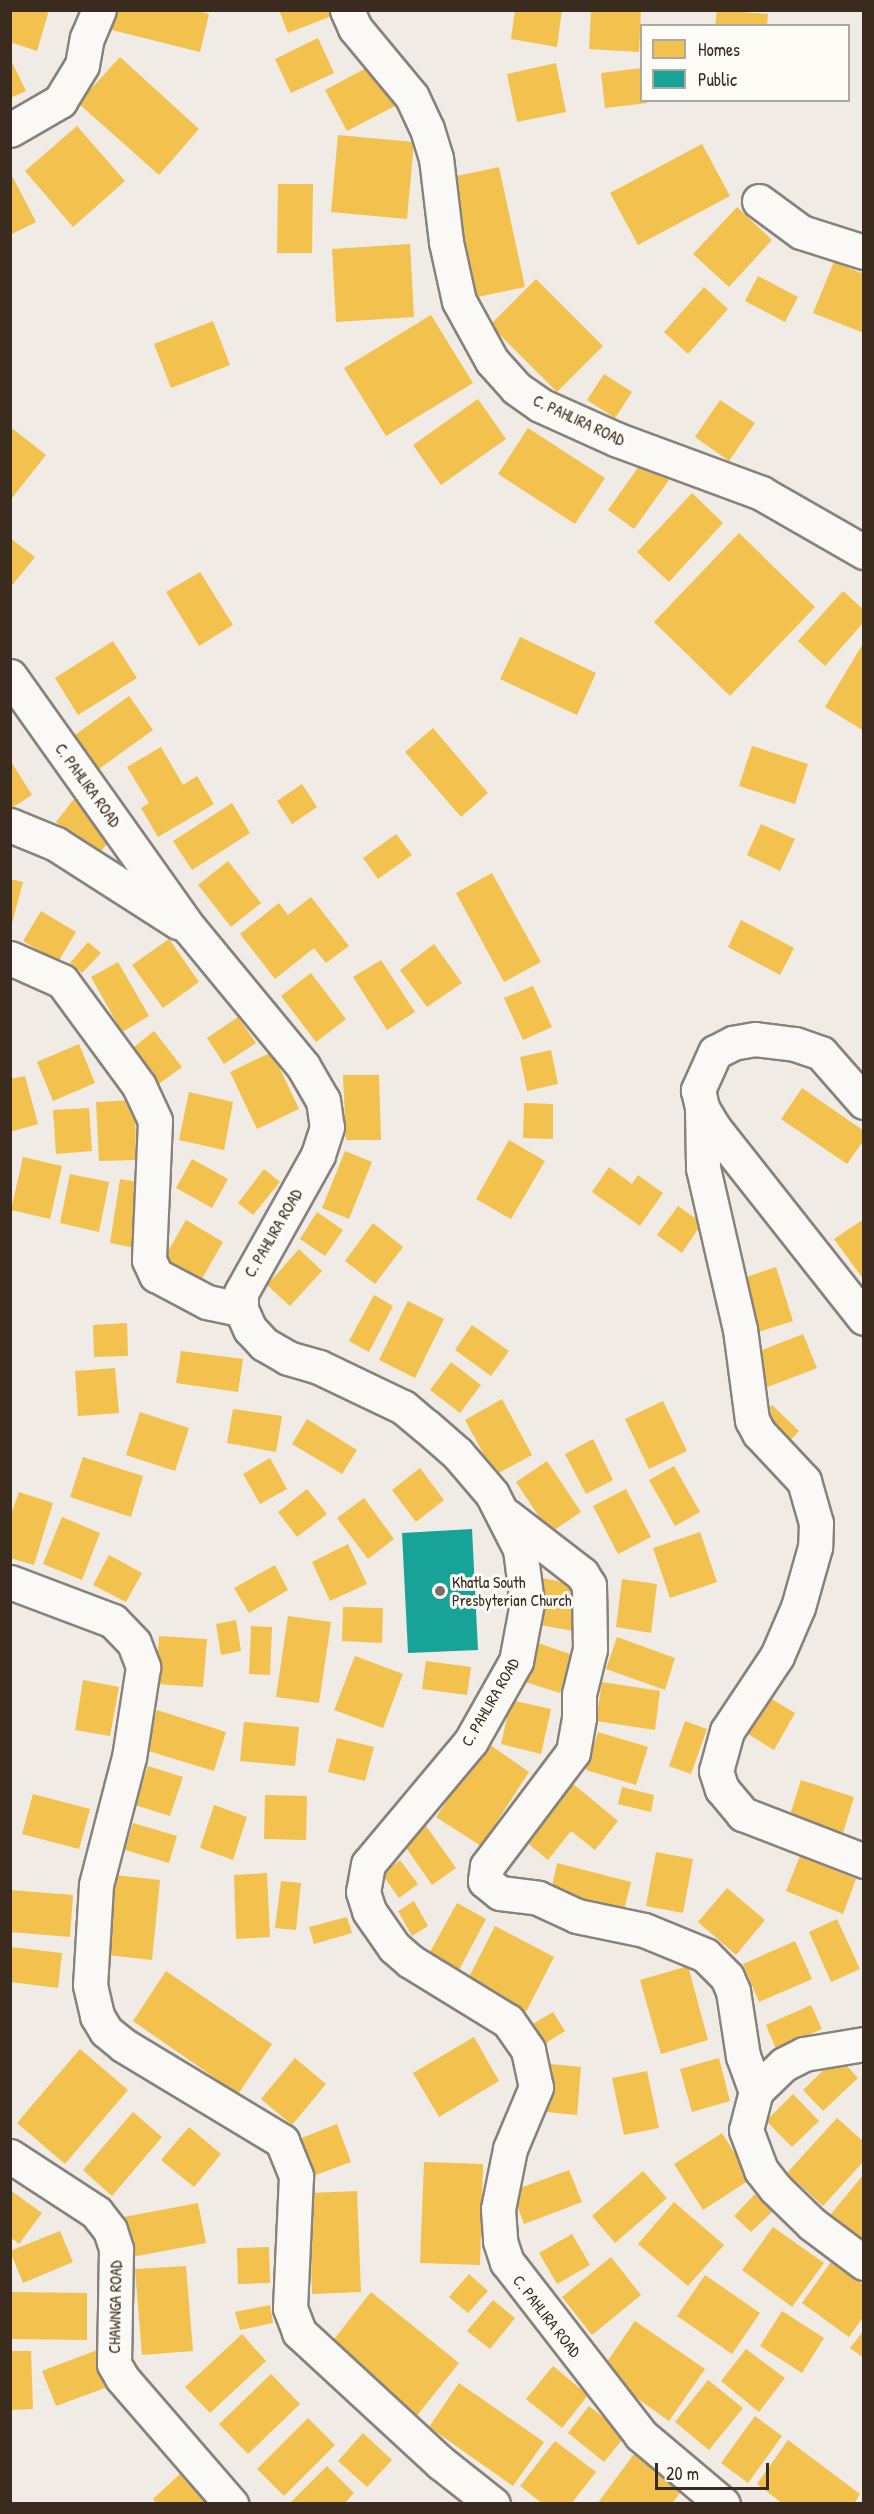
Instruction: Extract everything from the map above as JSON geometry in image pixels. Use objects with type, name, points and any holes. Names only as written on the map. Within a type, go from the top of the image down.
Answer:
[{"type":"street","points":[[10,129],[60,101],[82,65],[87,38],[99,10]]},
{"type":"street","name":"C. PAHLIRA ROAD","points":[[347,10],[355,28],[412,97],[427,129],[436,158],[446,242],[459,301],[492,362],[516,388],[540,405],[618,440],[760,493],[864,552]]},
{"type":"street","points":[[759,201],[801,232],[864,252]]},
{"type":"street","name":"C. PAHLIRA ROAD","points":[[10,676],[190,929],[303,1066],[323,1100],[327,1127],[318,1155],[248,1275],[241,1293],[241,1309],[250,1329],[264,1344],[403,1407],[457,1453],[501,1511],[520,1549],[526,1574],[527,1603],[516,1661],[471,1741],[368,1864],[363,1892],[369,1911],[394,1947],[410,1961],[508,2021],[528,2050],[536,2087],[510,2149],[498,2209],[500,2241],[507,2262],[641,2435],[723,2504]]},
{"type":"street","points":[[10,825],[56,844],[190,929]]},
{"type":"street","points":[[10,958],[62,981],[139,1086],[155,1121],[149,1260],[156,1275],[207,1302],[241,1309]]},
{"type":"street","points":[[864,1102],[821,1053],[795,1044],[755,1039],[733,1043],[715,1052],[698,1090],[702,1108],[703,1168],[740,1329],[749,1410],[759,1432],[804,1480],[816,1523],[815,1547],[798,1607],[777,1656],[727,1731],[716,1771],[722,1789],[743,1814],[864,1861]]},
{"type":"street","points":[[702,1108],[864,1317]]},
{"type":"street","points":[[501,1511],[582,1574],[591,1597],[591,1630],[588,1664],[579,1694],[579,1718],[573,1752],[487,1866],[485,1881],[500,1893],[538,1898],[576,1916],[644,1930],[705,1955],[727,1977],[733,1991],[745,2065],[756,2091]]},
{"type":"street","points":[[10,1582],[113,1621],[134,1643],[143,1667],[129,1757],[96,1885],[90,1985],[97,2016],[123,2045],[282,2141],[296,2176],[290,2308],[299,2332],[441,2463],[493,2504]]},
{"type":"street","points":[[864,2044],[804,2054],[784,2064],[756,2091],[746,2130],[761,2170],[812,2224],[864,2263]]},
{"type":"street","name":"CHAWNGA ROAD","points":[[10,2156],[96,2212],[110,2230],[116,2249],[114,2364],[122,2378],[231,2504]]},
{"type":"building: Homes","points":[[10,10],[49,10],[37,51],[10,42]]},
{"type":"building: Homes","points":[[117,10],[195,10],[209,14],[200,52],[112,30]]},
{"type":"building: Homes","points":[[279,10],[336,10],[337,14],[288,33]]},
{"type":"building: Homes","points":[[515,10],[562,10],[557,47],[511,39]]},
{"type":"building: Homes","points":[[591,10],[641,10],[639,52],[589,49]]},
{"type":"building: Homes","points":[[717,10],[768,14],[767,24],[715,24]]},
{"type":"building: Homes","points":[[318,38],[334,73],[291,93],[275,59]]},
{"type":"building: Homes","points":[[120,57],[199,129],[159,175],[78,103]]},
{"type":"building: Homes","points":[[10,58],[26,91],[10,98]]},
{"type":"building: Homes","points":[[556,63],[566,112],[517,122],[507,74]]},
{"type":"building: Homes","points":[[374,64],[395,106],[347,131],[325,90]]},
{"type":"building: Homes","points":[[640,68],[640,102],[648,103],[605,108],[601,73]]},
{"type":"building: Homes","points":[[77,126],[125,181],[73,227],[25,171]]},
{"type":"building: Homes","points":[[338,135],[414,142],[407,219],[331,212]]},
{"type":"building: Homes","points":[[702,144],[730,196],[638,245],[610,193]]},
{"type":"building: Homes","points":[[499,167],[525,287],[477,297],[452,177]]},
{"type":"building: Homes","points":[[10,172],[36,222],[10,235]]},
{"type":"building: Homes","points":[[278,184],[313,184],[312,253],[277,253]]},
{"type":"building: Homes","points":[[737,207],[772,240],[729,287],[693,254]]},
{"type":"building: Homes","points":[[410,244],[414,317],[336,322],[332,249]]},
{"type":"building: Homes","points":[[834,262],[864,274],[864,333],[813,313]]},
{"type":"building: Homes","points":[[758,276],[798,297],[785,322],[745,301]]},
{"type":"building: Homes","points":[[536,279],[603,346],[557,392],[490,325]]},
{"type":"building: Homes","points":[[704,287],[728,309],[688,354],[664,332]]},
{"type":"building: Homes","points":[[431,315],[473,383],[386,436],[344,368]]},
{"type":"building: Homes","points":[[213,321],[230,365],[171,388],[154,344]]},
{"type":"building: Homes","points":[[604,374],[632,392],[615,418],[587,400]]},
{"type":"building: Homes","points":[[478,399],[506,439],[441,485],[413,445]]},
{"type":"building: Homes","points":[[720,400],[755,423],[729,461],[695,437]]},
{"type":"building: Homes","points":[[528,428],[605,478],[575,524],[498,474]]},
{"type":"building: Homes","points":[[13,429],[46,455],[12,498],[10,432]]},
{"type":"building: Homes","points":[[642,462],[669,480],[634,529],[608,510]]},
{"type":"building: Homes","points":[[692,493],[723,523],[669,582],[637,552]]},
{"type":"building: Homes","points":[[739,533],[815,607],[730,696],[654,622]]},
{"type":"building: Homes","points":[[10,538],[35,557],[10,588]]},
{"type":"building: Homes","points":[[200,572],[233,625],[199,646],[166,592]]},
{"type":"building: Homes","points":[[843,591],[864,610],[864,622],[825,666],[798,641]]},
{"type":"building: Homes","points":[[520,637],[596,673],[577,715],[500,679]]},
{"type":"building: Homes","points":[[113,641],[137,678],[78,715],[55,678]]},
{"type":"building: Homes","points":[[864,642],[864,731],[825,707]]},
{"type":"building: Homes","points":[[129,696],[153,730],[99,769],[75,735]]},
{"type":"building: Homes","points":[[433,728],[488,793],[461,817],[405,752]]},
{"type":"building: Homes","points":[[752,746],[808,764],[795,804],[739,786]]},
{"type":"building: Homes","points":[[161,747],[183,785],[197,776],[214,804],[158,837],[141,808],[149,803],[127,767]]},
{"type":"building: Homes","points":[[10,760],[32,795],[10,809]]},
{"type":"building: Homes","points":[[302,784],[317,807],[292,824],[277,801]]},
{"type":"building: Homes","points":[[74,799],[116,833],[97,856],[56,822]]},
{"type":"building: Homes","points":[[232,803],[250,833],[192,870],[173,841]]},
{"type":"building: Homes","points":[[761,824],[795,839],[780,871],[747,855]]},
{"type":"building: Homes","points":[[396,834],[412,855],[378,879],[363,858]]},
{"type":"building: Homes","points":[[228,861],[261,903],[231,927],[198,885]]},
{"type":"building: Homes","points":[[492,873],[541,962],[504,982],[456,893]]},
{"type":"building: Homes","points":[[10,879],[23,882],[11,927],[10,927]]},
{"type":"building: Homes","points":[[311,897],[349,946],[326,963],[314,948],[275,979],[240,934],[279,903],[288,915]]},
{"type":"building: Homes","points":[[41,911],[76,932],[58,962],[23,941]]},
{"type":"building: Homes","points":[[741,920],[794,948],[780,975],[728,947]]},
{"type":"building: Homes","points":[[169,939],[199,982],[163,1008],[132,965]]},
{"type":"building: Homes","points":[[88,942],[101,953],[82,973],[70,963]]},
{"type":"building: Homes","points":[[434,944],[462,983],[427,1007],[400,970]]},
{"type":"building: Homes","points":[[381,960],[415,1012],[387,1030],[353,977]]},
{"type":"building: Homes","points":[[118,962],[149,1016],[122,1032],[91,977]]},
{"type":"building: Homes","points":[[311,973],[346,1019],[316,1042],[281,996]]},
{"type":"building: Homes","points":[[533,986],[552,1027],[523,1040],[504,998]]},
{"type":"building: Homes","points":[[238,1017],[256,1043],[224,1064],[207,1038]]},
{"type":"building: Homes","points":[[154,1031],[182,1067],[156,1086],[129,1051]]},
{"type":"building: Homes","points":[[79,1044],[95,1083],[53,1101],[37,1062]]},
{"type":"building: Homes","points":[[551,1050],[558,1084],[527,1091],[520,1057]]},
{"type":"building: Homes","points":[[272,1052],[299,1109],[257,1129],[230,1072]]},
{"type":"building: Homes","points":[[343,1075],[379,1075],[381,1140],[346,1140]]},
{"type":"building: Homes","points":[[25,1076],[38,1124],[10,1132],[10,1079]]},
{"type":"building: Homes","points":[[802,1088],[864,1131],[864,1140],[847,1164],[781,1119]]},
{"type":"building: Homes","points":[[189,1092],[233,1102],[224,1150],[179,1140]]},
{"type":"building: Homes","points":[[135,1100],[136,1160],[99,1161],[96,1102]]},
{"type":"building: Homes","points":[[524,1103],[553,1104],[553,1139],[523,1138]]},
{"type":"building: Homes","points":[[89,1108],[92,1151],[56,1154],[53,1110]]},
{"type":"building: Homes","points":[[509,1140],[545,1161],[511,1219],[476,1199]]},
{"type":"building: Homes","points":[[345,1151],[372,1162],[349,1219],[322,1208]]},
{"type":"building: Homes","points":[[23,1157],[62,1166],[50,1219],[11,1210]]},
{"type":"building: Homes","points":[[192,1159],[228,1179],[212,1208],[176,1188]]},
{"type":"building: Homes","points":[[609,1167],[632,1184],[638,1175],[663,1193],[640,1226],[592,1192]]},
{"type":"building: Homes","points":[[264,1169],[280,1182],[253,1215],[238,1203]]},
{"type":"building: Homes","points":[[70,1174],[109,1182],[99,1232],[60,1223]]},
{"type":"building: Homes","points":[[120,1179],[145,1183],[135,1248],[110,1243]]},
{"type":"building: Homes","points":[[678,1206],[702,1223],[682,1253],[657,1235]]},
{"type":"building: Homes","points":[[317,1212],[343,1230],[325,1256],[300,1239]]},
{"type":"building: Homes","points":[[864,1219],[864,1280],[834,1239]]},
{"type":"building: Homes","points":[[186,1220],[223,1242],[200,1282],[163,1260]]},
{"type":"building: Homes","points":[[373,1223],[403,1247],[375,1284],[345,1261]]},
{"type":"building: Homes","points":[[299,1249],[322,1271],[290,1306],[267,1285]]},
{"type":"building: Homes","points":[[776,1267],[793,1321],[755,1333],[738,1280]]},
{"type":"building: Homes","points":[[374,1295],[393,1306],[369,1352],[349,1341]]},
{"type":"building: Homes","points":[[408,1301],[444,1319],[415,1378],[379,1360]]},
{"type":"building: Homes","points":[[127,1323],[128,1356],[94,1357],[93,1325]]},
{"type":"building: Homes","points":[[472,1325],[509,1351],[491,1376],[455,1350]]},
{"type":"building: Homes","points":[[803,1334],[817,1368],[760,1390],[747,1356]]},
{"type":"building: Homes","points":[[181,1351],[243,1359],[238,1392],[176,1383]]},
{"type":"building: Homes","points":[[451,1362],[481,1385],[460,1413],[430,1390]]},
{"type":"building: Homes","points":[[115,1368],[119,1413],[78,1416],[75,1371]]},
{"type":"building: Homes","points":[[502,1399],[532,1455],[495,1475],[465,1420]]},
{"type":"building: Homes","points":[[663,1401],[687,1451],[649,1469],[625,1419]]},
{"type":"building: Homes","points":[[772,1405],[799,1431],[784,1447],[757,1421]]},
{"type":"building: Homes","points":[[233,1409],[282,1416],[276,1452],[227,1443]]},
{"type":"building: Homes","points":[[140,1412],[189,1428],[175,1471],[126,1455]]},
{"type":"building: Homes","points":[[307,1419],[357,1450],[342,1474],[292,1444]]},
{"type":"building: Homes","points":[[593,1439],[613,1480],[586,1494],[565,1454]]},
{"type":"building: Homes","points":[[83,1457],[143,1476],[131,1517],[70,1497]]},
{"type":"building: Homes","points":[[270,1458],[287,1489],[260,1504],[243,1474]]},
{"type":"building: Homes","points":[[547,1461],[581,1512],[550,1533],[516,1482]]},
{"type":"building: Homes","points":[[674,1466],[700,1512],[675,1526],[649,1480]]},
{"type":"building: Homes","points":[[420,1468],[444,1500],[416,1522],[392,1490]]},
{"type":"building: Homes","points":[[307,1489],[327,1514],[297,1537],[278,1512]]},
{"type":"building: Homes","points":[[626,1489],[651,1537],[618,1554],[593,1506]]},
{"type":"building: Homes","points":[[19,1492],[53,1503],[34,1565],[10,1558],[10,1517]]},
{"type":"building: Homes","points":[[364,1498],[394,1539],[368,1559],[337,1518]]},
{"type":"building: Homes","points":[[62,1517],[100,1533],[82,1580],[43,1564]]},
{"type":"building: Homes","points":[[700,1532],[717,1582],[670,1598],[653,1548]]},
{"type":"building: Homes","points":[[348,1544],[367,1584],[330,1601],[312,1562]]},
{"type":"building: Homes","points":[[109,1555],[142,1573],[126,1602],[93,1585]]},
{"type":"building: Homes","points":[[275,1565],[288,1590],[249,1613],[234,1588]]},
{"type":"building: Homes","points":[[542,1578],[583,1586],[574,1631],[534,1624]]},
{"type":"building: Homes","points":[[622,1579],[657,1584],[651,1633],[616,1627]]},
{"type":"building: Homes","points":[[343,1607],[383,1608],[382,1643],[342,1641]]},
{"type":"building: Homes","points":[[288,1616],[331,1622],[319,1703],[276,1697]]},
{"type":"building: Homes","points":[[236,1620],[241,1651],[221,1655],[216,1624]]},
{"type":"building: Homes","points":[[251,1626],[272,1627],[270,1675],[249,1674]]},
{"type":"building: Homes","points":[[159,1636],[207,1639],[203,1687],[156,1684]]},
{"type":"building: Homes","points":[[617,1637],[675,1658],[665,1690],[606,1669]]},
{"type":"building: Homes","points":[[535,1642],[573,1655],[560,1693],[522,1681]]},
{"type":"building: Homes","points":[[355,1656],[403,1674],[383,1728],[334,1710]]},
{"type":"building: Homes","points":[[426,1661],[471,1667],[467,1695],[422,1689]]},
{"type":"building: Homes","points":[[83,1680],[119,1687],[110,1736],[75,1730]]},
{"type":"building: Homes","points":[[602,1682],[660,1691],[655,1730],[596,1721]]},
{"type":"building: Homes","points":[[765,1695],[795,1713],[774,1750],[743,1731]]},
{"type":"building: Homes","points":[[511,1700],[551,1709],[541,1754],[501,1744]]},
{"type":"building: Homes","points":[[157,1710],[226,1732],[214,1771],[145,1750]]},
{"type":"building: Homes","points":[[685,1721],[707,1729],[691,1774],[669,1766]]},
{"type":"building: Homes","points":[[244,1722],[299,1727],[295,1766],[240,1761]]},
{"type":"building: Homes","points":[[598,1732],[648,1747],[636,1785],[586,1770]]},
{"type":"building: Homes","points":[[337,1738],[374,1747],[365,1781],[328,1772]]},
{"type":"building: Homes","points":[[486,1742],[529,1772],[481,1846],[436,1817]]},
{"type":"building: Homes","points":[[148,1766],[183,1777],[170,1816],[135,1805]]},
{"type":"building: Homes","points":[[801,1780],[854,1797],[843,1833],[790,1815]]},
{"type":"building: Homes","points":[[572,1783],[618,1821],[595,1850],[571,1831],[548,1860],[525,1841]]},
{"type":"building: Homes","points":[[622,1787],[654,1795],[651,1812],[618,1804]]},
{"type":"building: Homes","points":[[33,1794],[90,1809],[79,1849],[22,1834]]},
{"type":"building: Homes","points":[[265,1795],[307,1796],[306,1840],[264,1839]]},
{"type":"building: Homes","points":[[214,1805],[247,1817],[233,1860],[200,1848]]},
{"type":"building: Homes","points":[[133,1823],[177,1836],[169,1863],[125,1850]]},
{"type":"building: Homes","points":[[426,1826],[456,1868],[432,1885],[402,1842]]},
{"type":"building: Homes","points":[[656,1852],[693,1859],[683,1913],[646,1906]]},
{"type":"building: Homes","points":[[800,1856],[856,1879],[843,1914],[786,1891]]},
{"type":"building: Homes","points":[[400,1860],[418,1884],[399,1898],[382,1874]]},
{"type":"building: Homes","points":[[557,1863],[631,1882],[624,1910],[551,1891]]},
{"type":"building: Homes","points":[[267,1873],[270,1937],[236,1939],[234,1875]]},
{"type":"building: Homes","points":[[115,1875],[160,1880],[152,1960],[107,1955]]},
{"type":"building: Homes","points":[[281,1881],[301,1883],[296,1930],[275,1928]]},
{"type":"building: Homes","points":[[727,1888],[765,1920],[736,1955],[698,1922]]},
{"type":"building: Homes","points":[[10,1890],[73,1895],[70,1937],[10,1932]]},
{"type":"building: Homes","points":[[414,1901],[428,1926],[412,1936],[398,1911]]},
{"type":"building: Homes","points":[[457,1903],[486,1919],[459,1970],[429,1954]]},
{"type":"building: Homes","points":[[347,1917],[352,1933],[314,1944],[309,1927]]},
{"type":"building: Homes","points":[[837,1919],[860,1969],[831,1982],[809,1932]]},
{"type":"building: Homes","points":[[495,1926],[554,1957],[526,2012],[467,1981]]},
{"type":"building: Homes","points":[[795,1941],[812,1979],[759,2002],[743,1964]]},
{"type":"building: Homes","points":[[10,1947],[62,1953],[58,1988],[10,1982]]},
{"type":"building: Homes","points":[[688,1966],[708,2040],[661,2054],[640,1980]]},
{"type":"building: Homes","points":[[166,1971],[272,2044],[238,2094],[133,2021]]},
{"type":"building: Homes","points":[[811,2005],[822,2029],[776,2049],[766,2025]]},
{"type":"building: Homes","points":[[553,2012],[565,2031],[543,2045],[531,2025]]},
{"type":"building: Homes","points":[[474,2037],[499,2081],[439,2117],[413,2073]]},
{"type":"building: Homes","points":[[80,2049],[128,2090],[65,2164],[17,2123]]},
{"type":"building: Homes","points":[[838,2056],[858,2078],[823,2111],[803,2090]]},
{"type":"building: Homes","points":[[295,2058],[326,2084],[292,2125],[261,2099]]},
{"type":"building: Homes","points":[[719,2058],[730,2101],[692,2112],[680,2069]]},
{"type":"building: Homes","points":[[551,2064],[581,2067],[577,2115],[546,2112]]},
{"type":"building: Homes","points":[[647,2071],[659,2128],[624,2135],[612,2078]]},
{"type":"building: Homes","points":[[793,2094],[819,2121],[792,2147],[766,2121]]},
{"type":"building: Homes","points":[[133,2112],[162,2137],[112,2196],[83,2170]]},
{"type":"building: Homes","points":[[837,2118],[864,2142],[864,2161],[823,2206],[787,2173]]},
{"type":"building: Homes","points":[[337,2124],[351,2162],[313,2176],[299,2139]]},
{"type":"building: Homes","points":[[189,2127],[221,2154],[194,2187],[161,2160]]},
{"type":"building: Homes","points":[[722,2133],[751,2179],[703,2210],[674,2164]]},
{"type":"building: Homes","points":[[424,2162],[483,2164],[480,2265],[420,2263]]},
{"type":"building: Homes","points":[[569,2170],[582,2202],[524,2224],[512,2191]]},
{"type":"building: Homes","points":[[643,2171],[667,2198],[615,2243],[592,2216]]},
{"type":"building: Homes","points":[[864,2174],[864,2240],[831,2214]]},
{"type":"building: Homes","points":[[10,2190],[42,2213],[19,2244],[10,2237]]},
{"type":"building: Homes","points":[[357,2191],[361,2292],[312,2294],[309,2193]]},
{"type":"building: Homes","points":[[755,2194],[773,2211],[751,2232],[734,2216]]},
{"type":"building: Homes","points":[[674,2202],[724,2245],[688,2286],[638,2244]]},
{"type":"building: Homes","points":[[198,2203],[206,2243],[132,2257],[124,2217]]},
{"type":"building: Homes","points":[[773,2227],[824,2263],[792,2307],[742,2270]]},
{"type":"building: Homes","points":[[60,2231],[73,2262],[23,2283],[10,2251]]},
{"type":"building: Homes","points":[[572,2234],[590,2265],[557,2284],[539,2253]]},
{"type":"building: Homes","points":[[269,2247],[270,2283],[238,2284],[237,2248]]},
{"type":"building: Homes","points":[[611,2257],[641,2295],[592,2335],[562,2297]]},
{"type":"building: Homes","points":[[831,2262],[864,2285],[864,2316],[849,2337],[802,2303]]},
{"type":"building: Homes","points":[[186,2266],[193,2351],[142,2355],[135,2269]]},
{"type":"building: Homes","points":[[469,2274],[488,2291],[468,2313],[449,2297]]},
{"type":"building: Homes","points":[[705,2275],[760,2313],[732,2354],[677,2316]]},
{"type":"building: Homes","points":[[10,2292],[87,2293],[87,2340],[10,2339]]},
{"type":"building: Homes","points":[[371,2292],[459,2363],[416,2417],[328,2347]]},
{"type":"building: Homes","points":[[493,2300],[515,2318],[490,2349],[467,2331]]},
{"type":"building: Homes","points":[[270,2305],[273,2323],[240,2330],[235,2312]]},
{"type":"building: Homes","points":[[782,2311],[824,2338],[802,2373],[760,2346]]},
{"type":"building: Homes","points":[[635,2321],[705,2369],[669,2421],[600,2372]]},
{"type":"building: Homes","points":[[864,2330],[864,2358],[850,2348]]},
{"type":"building: Homes","points":[[242,2334],[266,2361],[210,2413],[185,2387]]},
{"type":"building: Homes","points":[[100,2349],[113,2385],[56,2406],[42,2371]]},
{"type":"building: Homes","points":[[746,2349],[785,2378],[759,2412],[721,2381]]},
{"type":"building: Homes","points":[[10,2351],[31,2351],[33,2409],[10,2410]]},
{"type":"building: Homes","points":[[553,2366],[588,2395],[562,2428],[526,2399]]},
{"type":"building: Homes","points":[[271,2374],[300,2404],[248,2454],[219,2424]]},
{"type":"building: Homes","points":[[708,2380],[743,2408],[709,2450],[675,2422]]},
{"type":"building: Homes","points":[[459,2383],[544,2442],[513,2486],[429,2427]]},
{"type":"building: Homes","points":[[589,2406],[626,2435],[604,2462],[568,2433]]},
{"type":"building: Homes","points":[[755,2416],[782,2436],[748,2483],[721,2463]]},
{"type":"building: Homes","points":[[308,2418],[335,2445],[284,2496],[257,2469]]},
{"type":"building: Homes","points":[[363,2433],[392,2460],[367,2487],[338,2461]]},
{"type":"building: Homes","points":[[788,2440],[860,2494],[854,2504],[783,2504],[757,2484]]},
{"type":"building: Homes","points":[[555,2441],[596,2472],[571,2504],[543,2504],[520,2486]]},
{"type":"building: Homes","points":[[634,2454],[682,2490],[672,2504],[597,2504]]},
{"type":"building: Homes","points":[[327,2466],[354,2493],[344,2504],[289,2504]]},
{"type":"building: Homes","points":[[180,2474],[206,2504],[157,2504],[153,2499]]},
{"type":"building: Public","name":"Khatla South Presbyterian Church","points":[[472,1529],[478,1650],[408,1653],[402,1533]]},
{"type":"place","name":"Khatla South Presbyterian Church","points":[[440,1591]]}]
